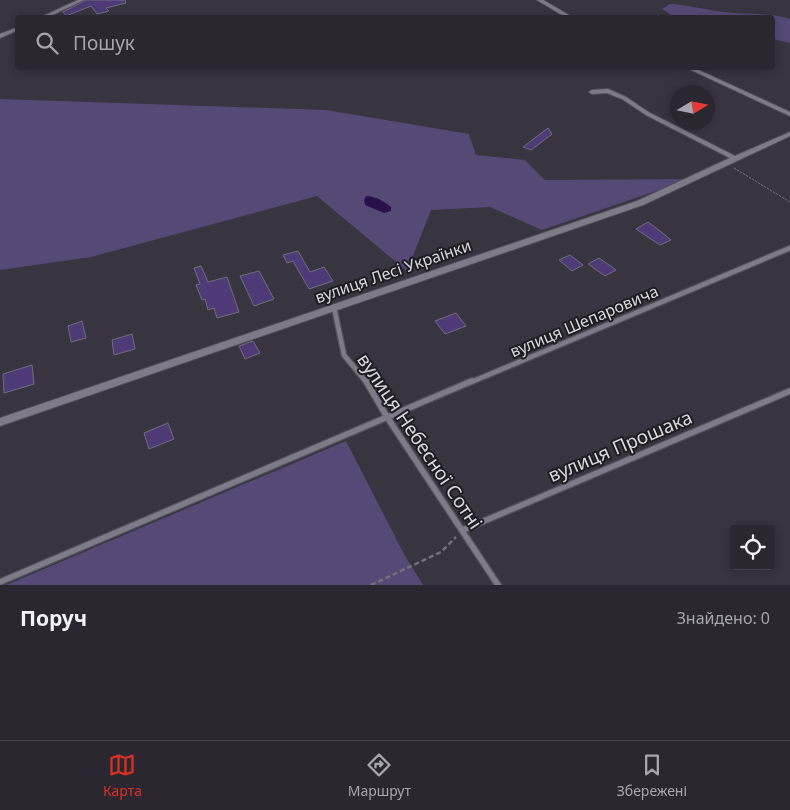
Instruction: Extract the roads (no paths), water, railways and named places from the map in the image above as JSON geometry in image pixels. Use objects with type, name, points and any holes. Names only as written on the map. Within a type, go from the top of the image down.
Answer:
[{"type":"street","points":[[48,15],[82,0]]},
{"type":"street","points":[[539,0],[566,15]]},
{"type":"street","points":[[0,36],[15,29]]},
{"type":"street","points":[[694,70],[790,114]]},
{"type":"street","points":[[592,92],[608,91],[624,98],[673,128],[734,158]]},
{"type":"street","name":"вулиця Лесі Українки","points":[[0,422],[640,203],[688,183],[734,158],[790,134]]},
{"type":"lane","name":"вулиця Шепаровича","points":[[0,582],[790,248]]},
{"type":"lane","name":"вулиця Небесної Сотні","points":[[334,307],[344,355],[366,381],[387,417],[498,585]]},
{"type":"lane","name":"вулиця Прошака","points":[[463,530],[790,391]]}]
